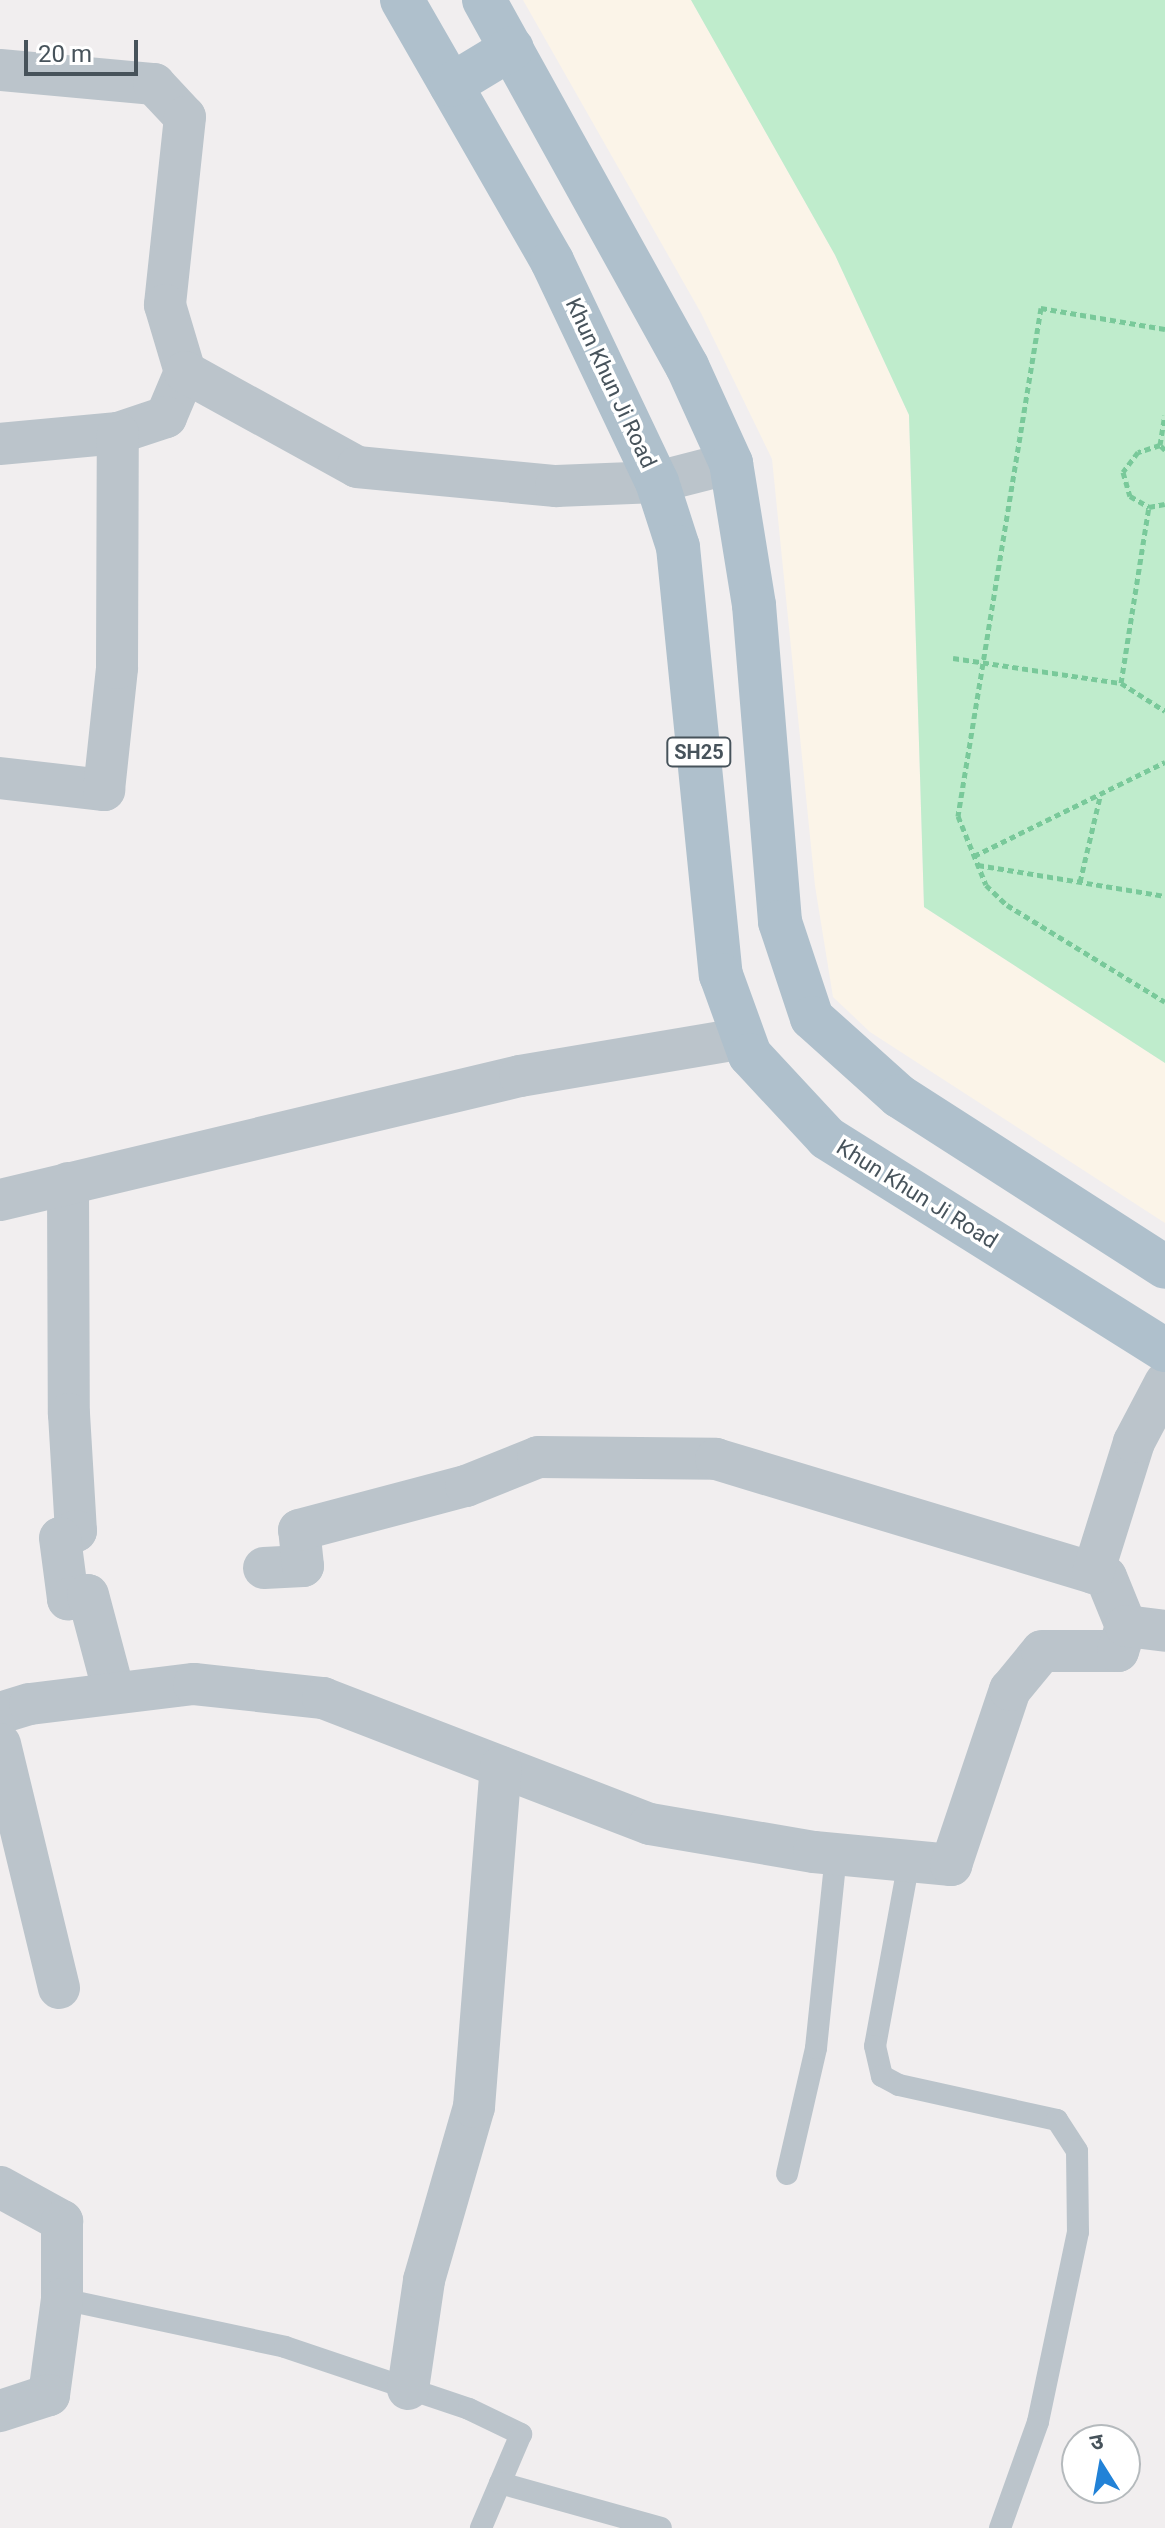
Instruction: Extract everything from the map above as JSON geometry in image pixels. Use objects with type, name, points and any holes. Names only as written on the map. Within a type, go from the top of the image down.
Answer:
[{"type":"main road","name":"Khun Khun Ji Road","points":[[402,0],[552,261],[657,482],[678,547],[721,975],[750,1055],[827,1138],[1165,1350]]},
{"type":"main road","name":"SH25","points":[[484,0],[687,366],[731,463],[754,605],[780,922],[812,1018],[899,1096],[1165,1267]]},
{"type":"main road","points":[[451,85],[512,48]]},
{"type":"street","points":[[0,70],[154,84],[185,117],[165,305],[185,372],[166,417],[118,433],[0,444]]},
{"type":"street","points":[[185,372],[357,467],[556,486],[657,482],[731,463]]},
{"type":"street","points":[[0,778],[104,790],[117,668],[118,433]]},
{"type":"street","points":[[0,1200],[520,1076],[744,1038]]},
{"type":"street","points":[[68,1183],[69,1414],[76,1531],[60,1538],[68,1599],[88,1595],[114,1693]]},
{"type":"street","points":[[1093,1573],[1134,1442],[1165,1383]]},
{"type":"street","points":[[0,1713],[30,1704],[194,1684],[323,1698],[650,1824],[836,1854],[951,1865],[1010,1690],[1042,1651],[1118,1651],[1145,1628],[1106,1577],[716,1459],[538,1457],[466,1486],[299,1530],[303,1566],[264,1568]]},
{"type":"street","points":[[0,1744],[59,1988]]},
{"type":"street","points":[[408,2389],[424,2280],[474,2107],[501,1767]]},
{"type":"street","points":[[0,2187],[62,2221],[62,2299],[49,2395],[0,2411]]},
{"type":"lane","points":[[787,2174],[816,2048],[836,1854]]},
{"type":"lane","points":[[909,1861],[875,2046],[882,2076],[899,2085],[1057,2120],[1077,2151],[1078,2232],[1038,2422],[1000,2528]]},
{"type":"lane","points":[[62,2299],[285,2347],[408,2389],[521,2434],[481,2528]]},
{"type":"lane","points":[[500,2483],[609,2521],[661,2528]]},
{"type":"path","points":[[1165,329],[1041,308],[958,816],[986,885],[1007,905],[1165,1002]]},
{"type":"path","points":[[1165,415],[1162,448],[1138,452],[1123,472],[1130,496],[1149,507],[1165,504]]},
{"type":"path","points":[[1121,683],[1149,507]]},
{"type":"path","points":[[953,658],[1121,683],[1165,711]]},
{"type":"path","points":[[974,856],[1165,762]]},
{"type":"path","points":[[1080,882],[1100,796]]},
{"type":"path","points":[[978,865],[1165,896]]},
{"type":"shaded area","points":[[523,0],[691,0],[835,255],[909,415],[924,907],[1165,1063],[1165,1223],[870,1032],[833,997],[815,886],[772,459],[701,313]]},
{"type":"green space","points":[[691,0],[1165,0],[1165,1063],[924,907],[909,415],[835,255]]}]
